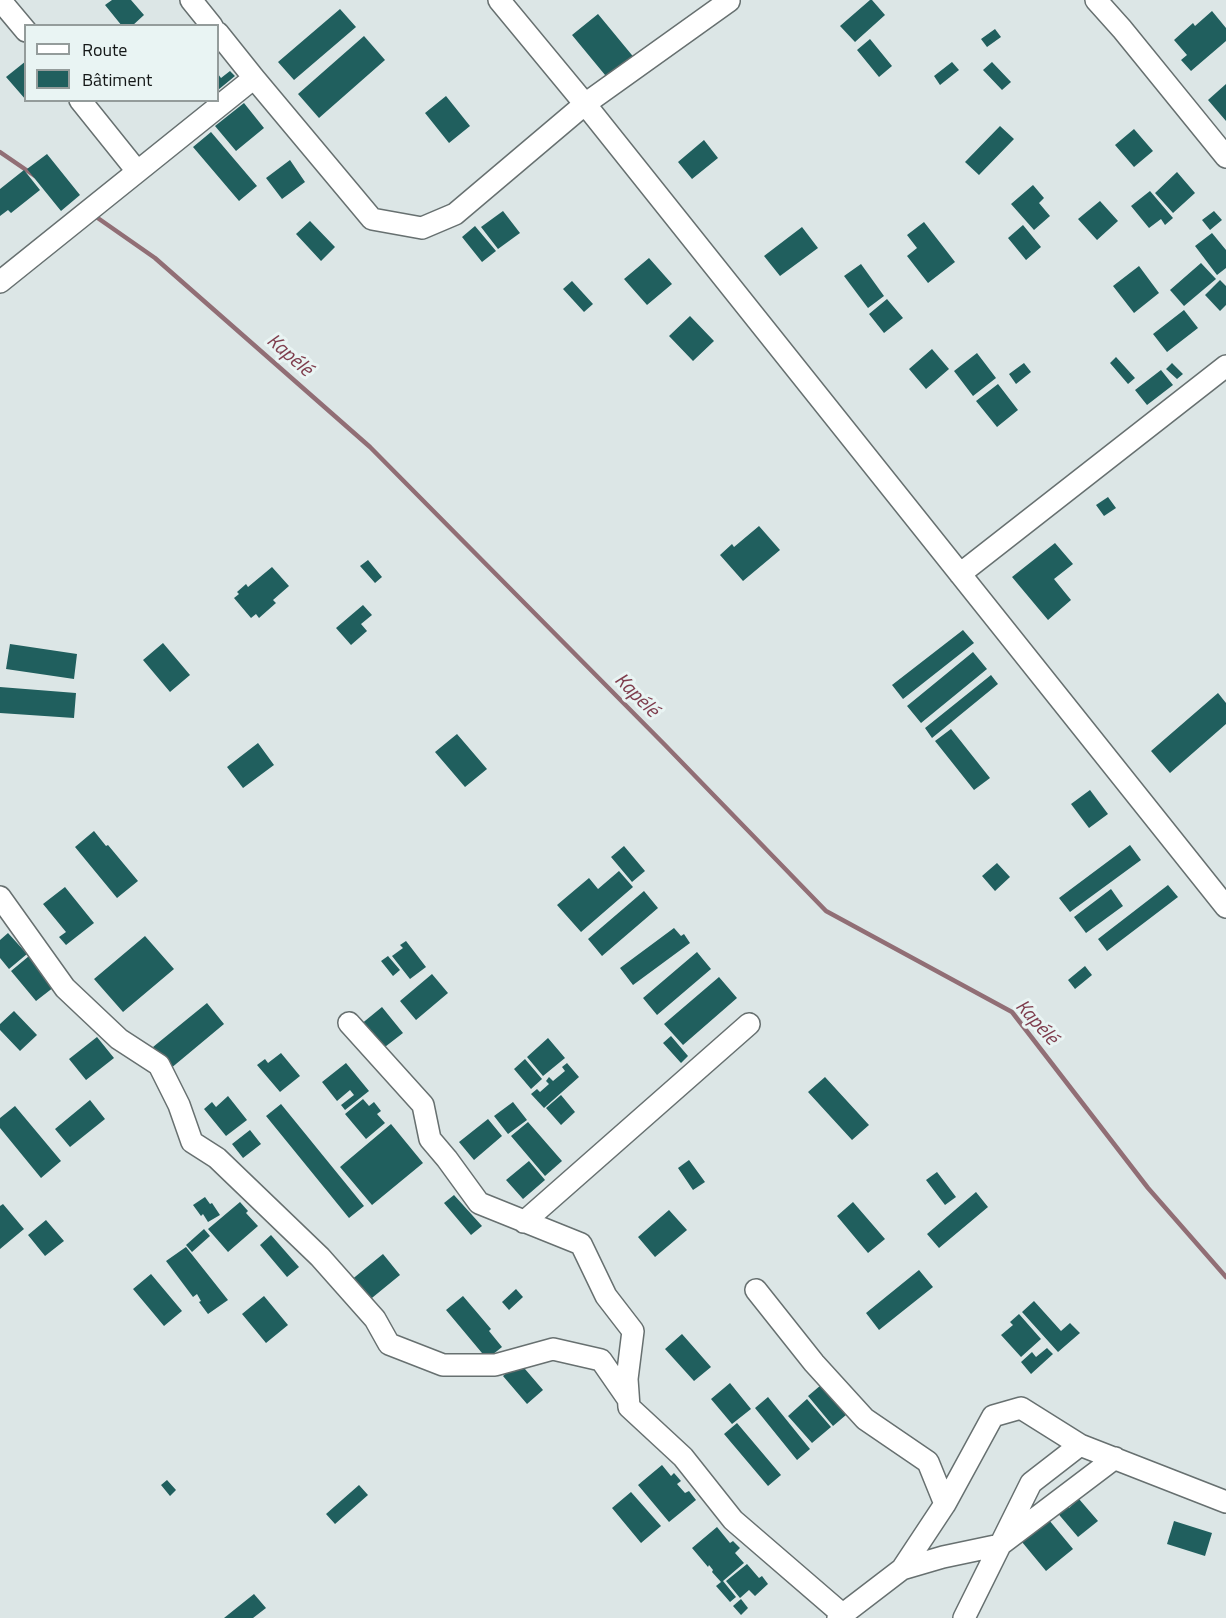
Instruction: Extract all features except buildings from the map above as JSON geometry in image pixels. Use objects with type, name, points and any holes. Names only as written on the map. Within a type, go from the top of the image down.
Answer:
[{"type":"street","points":[[0,0],[24,30]]},
{"type":"street","points":[[191,0],[210,24]]},
{"type":"street","points":[[499,0],[585,104],[1226,907]]},
{"type":"street","points":[[1096,0],[1226,157]]},
{"type":"street","points":[[219,34],[372,219],[422,228],[455,214],[585,104],[729,1]]},
{"type":"street","points":[[1,279],[254,78]]},
{"type":"street","points":[[82,102],[137,171]]},
{"type":"street","points":[[960,574],[1226,366]]},
{"type":"street","points":[[0,897],[65,988],[119,1039],[159,1065],[192,1142],[218,1158],[320,1257],[375,1319],[389,1344],[443,1365],[495,1365],[553,1349],[601,1360],[628,1398]]},
{"type":"street","points":[[350,1023],[423,1105],[430,1139],[479,1203],[581,1244],[606,1296],[633,1331],[627,1379],[628,1407],[683,1457],[733,1520],[840,1616],[902,1569],[945,1504],[993,1416],[1021,1408],[1080,1445],[1226,1502]]},
{"type":"street","points":[[524,1222],[749,1024]]},
{"type":"street","points":[[756,1290],[814,1362],[865,1419],[928,1462],[945,1504]]},
{"type":"street","points":[[964,1618],[1031,1483],[1080,1445]]},
{"type":"street","points":[[902,1569],[943,1557],[1000,1545],[1115,1458]]},
{"type":"waterway","name":"Kapélé","points":[[0,152],[35,176]]},
{"type":"waterway","name":"Kapélé","points":[[92,214],[155,258],[370,447],[826,911],[1012,1012],[1148,1188],[1226,1277]]}]
